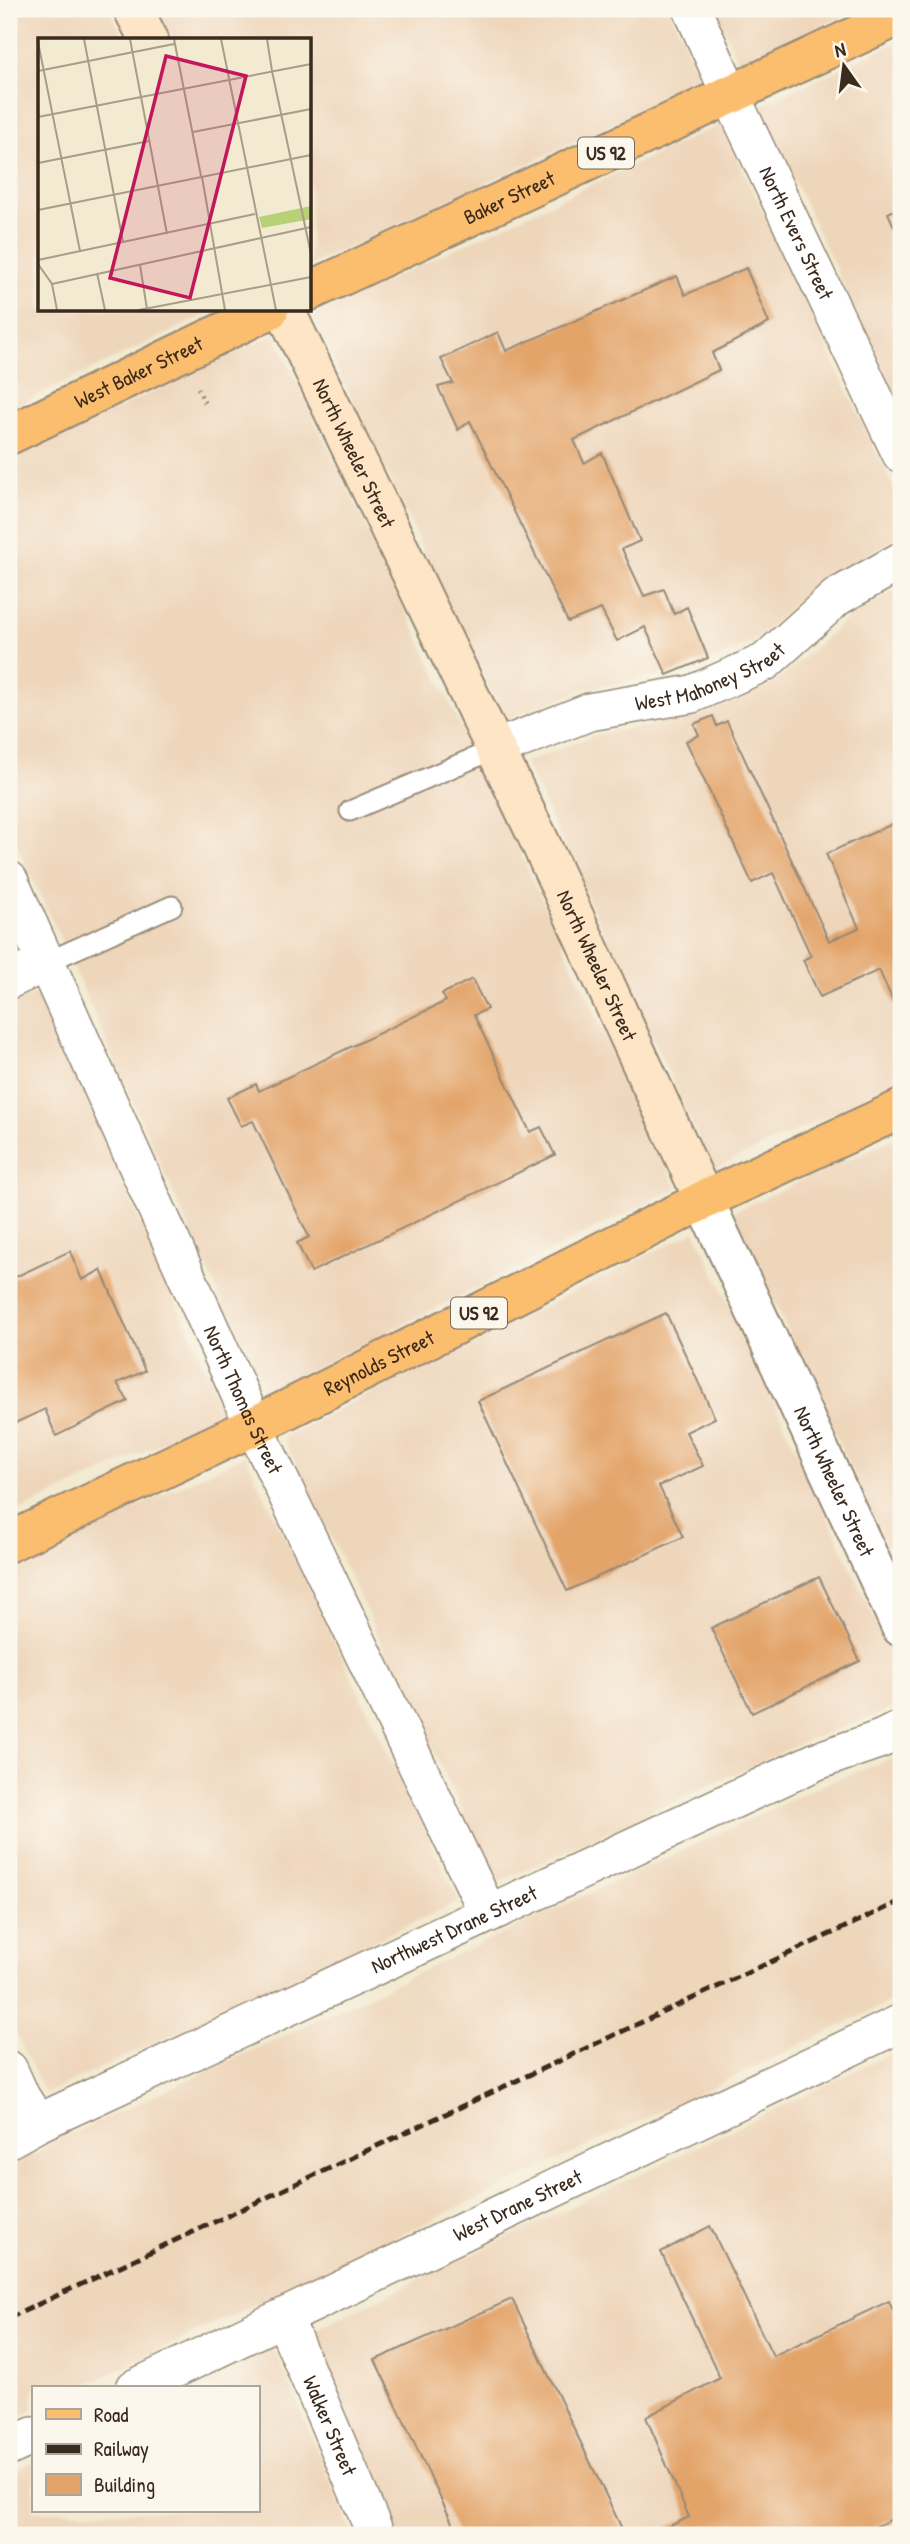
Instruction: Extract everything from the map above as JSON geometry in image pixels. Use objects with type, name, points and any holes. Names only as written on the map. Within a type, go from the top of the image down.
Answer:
[{"type":"main road","points":[[133,9],[148,38]]},
{"type":"main road","name":"Baker Street","points":[[312,290],[901,15]]},
{"type":"main road","name":"West Baker Street","points":[[9,435],[265,312]]},
{"type":"main road","name":"North Wheeler Street","points":[[286,312],[546,854],[704,1200]]},
{"type":"main road","name":"Reynolds Street","points":[[9,1542],[254,1426],[704,1200],[901,1109]]},
{"type":"street","name":"North Evers Street","points":[[692,9],[901,454]]},
{"type":"street","name":"West Mahoney Street","points":[[495,749],[589,712],[692,694],[765,662],[837,597],[901,561]]},
{"type":"street","name":"North Thomas Street","points":[[9,880],[254,1426],[488,1913]]},
{"type":"street","points":[[9,980],[47,962]]},
{"type":"street","name":"North Wheeler Street","points":[[704,1200],[901,1627]]},
{"type":"street","name":"Northwest Drane Street","points":[[24,2131],[817,1762],[901,1729]]},
{"type":"street","name":"West Drane Street","points":[[139,2386],[901,2023]]},
{"type":"street","points":[[9,2070],[22,2097],[24,2131]]},
{"type":"street","name":"Walker Street","points":[[284,2318],[376,2535]]},
{"type":"street","points":[[9,2447],[32,2436]]},
{"type":"lane","points":[[350,811],[495,749]]},
{"type":"lane","points":[[47,962],[172,906]]},
{"type":"shaded area","points":[[9,9],[109,9],[124,38],[38,38],[38,312],[212,312],[9,409]]},
{"type":"shaded area","points":[[157,9],[669,9],[702,82],[312,264],[312,38],[172,38]]},
{"type":"shaded area","points":[[715,9],[859,9],[740,64]]},
{"type":"shaded area","points":[[901,40],[901,406],[759,107]]},
{"type":"shaded area","points":[[721,124],[901,504],[901,536],[827,576],[753,642],[685,671],[584,689],[504,720],[312,316]]},
{"type":"shaded area","points":[[274,334],[476,758],[676,1188],[263,1394],[9,829],[9,461]]},
{"type":"shaded area","points":[[901,588],[901,1083],[713,1169],[525,762],[595,735],[700,716],[774,684],[850,616]]},
{"type":"shaded area","points":[[38,992],[225,1413],[9,1516],[9,1006]]},
{"type":"shaded area","points":[[901,1135],[901,1577],[733,1212]]},
{"type":"shaded area","points":[[695,1231],[901,1676],[901,1703],[872,1717],[808,1740],[497,1883],[283,1437]]},
{"type":"shaded area","points":[[245,1455],[459,1901],[45,2094],[9,2019],[9,1568]]},
{"type":"shaded area","points":[[901,1755],[901,1997],[83,2386],[32,2386],[32,2410],[9,2421],[9,2166],[33,2153],[35,2155],[50,2144],[825,1784]]},
{"type":"shaded area","points":[[901,2049],[901,2535],[398,2535],[312,2331]]},
{"type":"shaded area","points":[[274,2348],[353,2535],[9,2535],[9,2473],[32,2462],[32,2512],[259,2512],[259,2386],[193,2386]]},
{"type":"building","points":[[901,207],[901,242],[888,213]]},
{"type":"building","points":[[746,268],[769,323],[712,353],[719,370],[574,440],[584,463],[602,453],[640,541],[622,549],[644,596],[664,589],[674,614],[687,607],[708,658],[667,675],[645,627],[617,641],[601,609],[568,622],[470,421],[458,430],[438,387],[453,383],[441,359],[498,332],[506,351],[677,276],[685,295]]},
{"type":"building","points":[[713,716],[717,726],[727,721],[829,941],[859,928],[826,854],[901,820],[901,1019],[879,970],[820,997],[803,960],[811,956],[773,873],[752,883],[686,741],[699,735],[694,724]]},
{"type":"building","points":[[472,979],[487,1009],[474,1015],[530,1132],[541,1127],[555,1155],[311,1272],[297,1243],[309,1237],[253,1121],[241,1126],[227,1098],[256,1084],[259,1091],[446,1001],[442,994]]},
{"type":"building","points":[[70,1251],[82,1280],[101,1270],[145,1371],[117,1383],[128,1401],[56,1436],[45,1409],[9,1426],[9,1280]]},
{"type":"building","points":[[666,1313],[715,1418],[686,1432],[703,1466],[659,1486],[683,1537],[567,1591],[478,1401]]},
{"type":"building","points":[[819,1577],[860,1661],[752,1713],[711,1628]]},
{"type":"building","points":[[710,2226],[773,2356],[889,2301],[901,2329],[901,2515],[857,2535],[651,2535],[689,2517],[646,2417],[720,2378],[661,2252]]},
{"type":"building","points":[[512,2299],[625,2535],[458,2535],[375,2360]]},
{"type":"railway","points":[[9,2318],[901,1901]]}]
